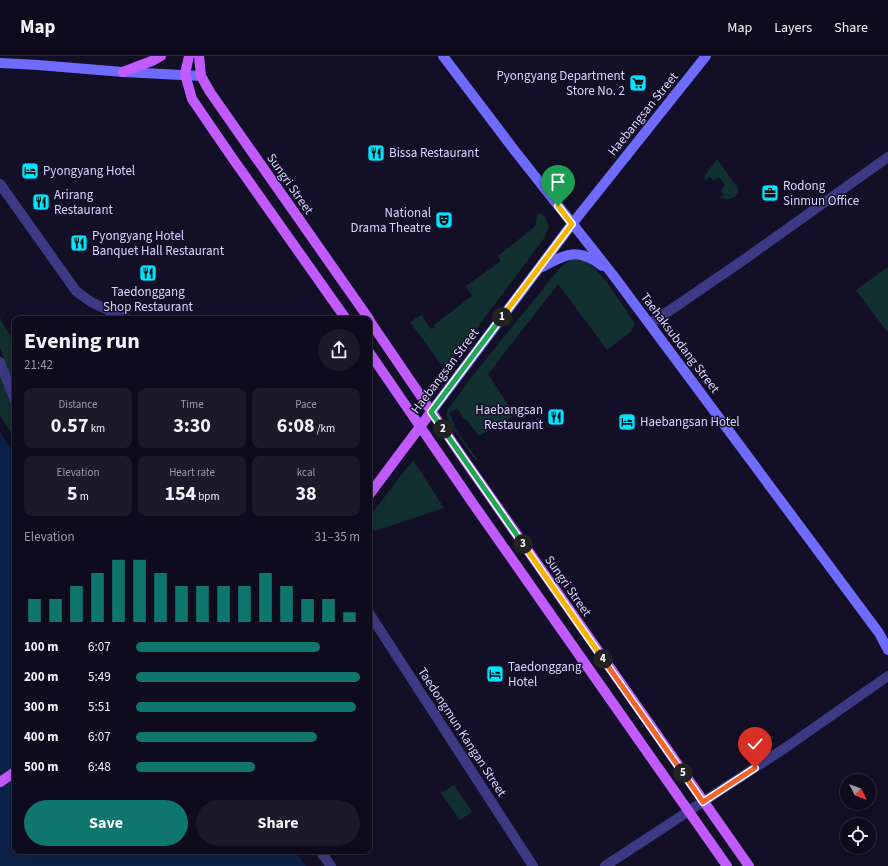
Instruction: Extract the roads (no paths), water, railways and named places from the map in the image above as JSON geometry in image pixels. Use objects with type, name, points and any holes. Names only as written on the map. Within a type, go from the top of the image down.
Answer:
[{"type":"main road","points":[[123,72],[161,56]]},
{"type":"main road","points":[[189,56],[185,74],[192,99],[344,316]]},
{"type":"main road","points":[[0,63],[200,76],[199,56]]},
{"type":"main road","name":"Taehaksubdang Street","points":[[443,56],[650,324],[879,633],[888,650]]},
{"type":"main road","name":"Haebangsan Street","points":[[372,491],[572,224],[706,56]]},
{"type":"main road","name":"Sungri Street","points":[[200,76],[367,316]]},
{"type":"main road","points":[[539,269],[562,256],[581,254],[595,260],[613,275]]},
{"type":"main road","name":"Sungri Street","points":[[372,324],[431,412],[749,866]]},
{"type":"main road","points":[[372,356],[727,866]]},
{"type":"main road","points":[[0,782],[12,774]]},
{"type":"street","points":[[650,324],[745,259],[888,157]]},
{"type":"street","points":[[0,184],[76,290],[91,302],[121,316]]},
{"type":"street","points":[[0,362],[12,393]]},
{"type":"street","name":"Taedongmun Kangan Street","points":[[372,618],[533,866]]},
{"type":"street","points":[[605,866],[785,748],[888,676]]},
{"type":"street","points":[[322,854],[331,866]]},
{"type":"water","points":[[0,432],[12,450],[12,854],[297,854],[306,866],[0,866]]},
{"type":"place","name":"Pyongyang Department Store No. 2","points":[[638,83]]},
{"type":"place","name":"Bissa Restaurant","points":[[376,153]]},
{"type":"place","name":"Pyongyang Hotel","points":[[30,171]]},
{"type":"place","name":"Rodong Sinmun Office","points":[[770,193]]},
{"type":"place","name":"Arirang Restaurant","points":[[41,202]]},
{"type":"place","name":"National Drama Theatre","points":[[444,220]]},
{"type":"place","name":"Pyongyang Hotel Banquet Hall Restaurant","points":[[79,243]]},
{"type":"place","name":"Taedonggang Shop Restaurant","points":[[148,273]]},
{"type":"place","name":"Haebangsan Restaurant","points":[[556,417]]},
{"type":"place","name":"Haebangsan Hotel","points":[[627,422]]},
{"type":"place","name":"Taedonggang Hotel","points":[[495,674]]}]
